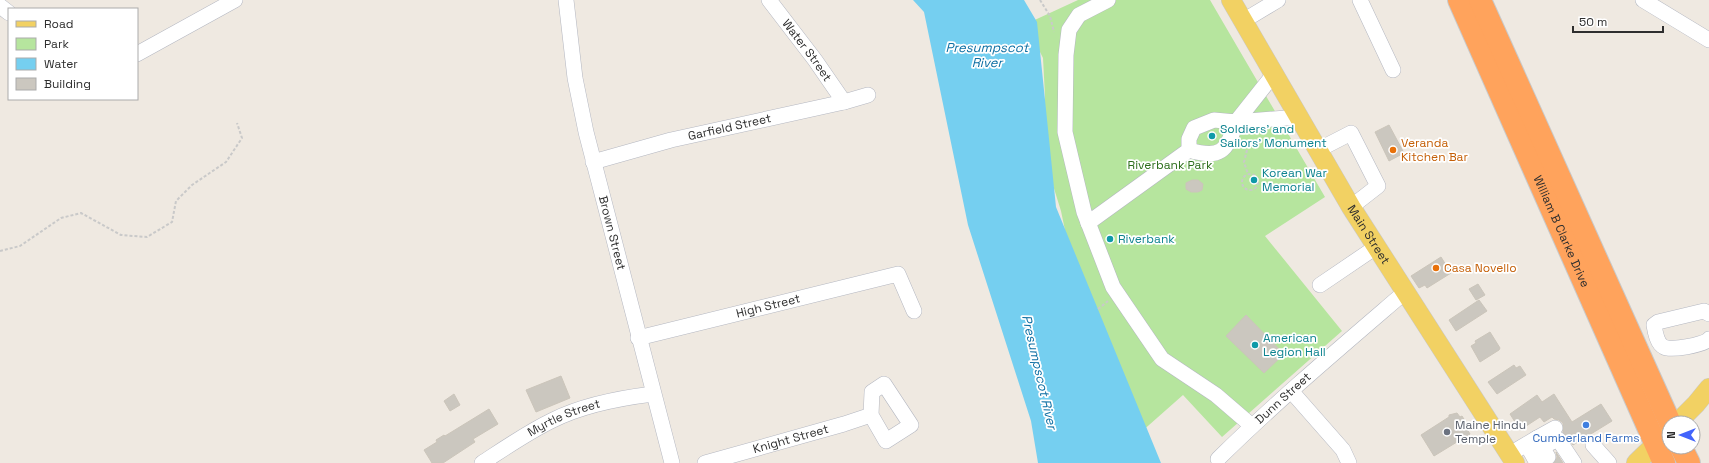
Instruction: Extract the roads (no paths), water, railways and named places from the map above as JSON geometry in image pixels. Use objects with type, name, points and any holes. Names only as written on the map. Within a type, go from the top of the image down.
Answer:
[{"type":"highway","name":"William B Clarke Drive","points":[[1458,0],[1661,442]]},
{"type":"highway","name":"William B Clarke Drive","points":[[1480,0],[1666,415]]},
{"type":"main road","name":"Main Street","points":[[1231,0],[1376,248],[1512,459]]},
{"type":"main road","points":[[1685,415],[1709,388]]},
{"type":"main road","points":[[1636,463],[1661,447]]},
{"type":"street","points":[[138,53],[236,0]]},
{"type":"street","name":"Brown Street","points":[[566,0],[575,78],[593,162],[672,463]]},
{"type":"street","name":"Water Street","points":[[769,0],[815,60],[844,102]]},
{"type":"street","points":[[1108,0],[1079,15],[1069,30],[1066,55],[1065,132],[1084,212],[1113,286],[1162,359],[1216,395],[1252,426]]},
{"type":"street","points":[[1243,21],[1278,0]]},
{"type":"street","points":[[1360,0],[1393,70]]},
{"type":"street","points":[[1643,0],[1709,40]]},
{"type":"street","points":[[1088,223],[1189,150],[1205,154],[1220,152],[1230,142],[1236,122],[1274,74]]},
{"type":"street","name":"Garfield Street","points":[[593,162],[671,140],[844,102],[868,95]]},
{"type":"street","points":[[1189,150],[1189,139],[1194,128],[1214,120],[1236,122],[1299,117]]},
{"type":"street","points":[[1318,150],[1351,133],[1378,186],[1351,207]]},
{"type":"street","points":[[1320,285],[1376,248]]},
{"type":"street","name":"High Street","points":[[638,338],[898,274],[914,311]]},
{"type":"street","name":"Dunn Street","points":[[1218,459],[1280,400],[1292,392],[1308,376],[1404,292]]},
{"type":"street","points":[[1709,314],[1704,311],[1654,324],[1655,331],[1661,345],[1665,348],[1672,349],[1702,344],[1709,339]]},
{"type":"street","points":[[1292,392],[1343,450],[1349,463]]},
{"type":"street","name":"Myrtle Street","points":[[482,463],[519,439],[554,420],[606,402],[653,394]]},
{"type":"street","name":"Knight Street","points":[[704,463],[854,421],[870,415]]},
{"type":"street","points":[[1538,450],[1555,428]]},
{"type":"street","points":[[1512,459],[1538,450],[1558,440],[1574,463]]},
{"type":"street","points":[[1593,445],[1609,463]]},
{"type":"water","name":"Presumpscot River","points":[[913,0],[1024,0],[1037,22],[1056,207],[1161,463],[1038,463],[1031,421],[968,225],[924,12]]},
{"type":"place","name":"Soldiers' and Sailors' Monument","points":[[1212,136]]},
{"type":"place","name":"Veranda Kitchen Bar","points":[[1393,150]]},
{"type":"place","name":"Korean War Memorial","points":[[1254,180]]},
{"type":"place","name":"Riverbank","points":[[1110,239]]},
{"type":"place","name":"Casa Novello","points":[[1436,268]]},
{"type":"place","name":"American Legion Hall","points":[[1255,345]]},
{"type":"place","name":"Cumberland Farms","points":[[1586,425]]},
{"type":"place","name":"Maine Hindu Temple","points":[[1447,432]]},
{"type":"park label","name":"Riverbank Park","points":[[1170,165]]}]
